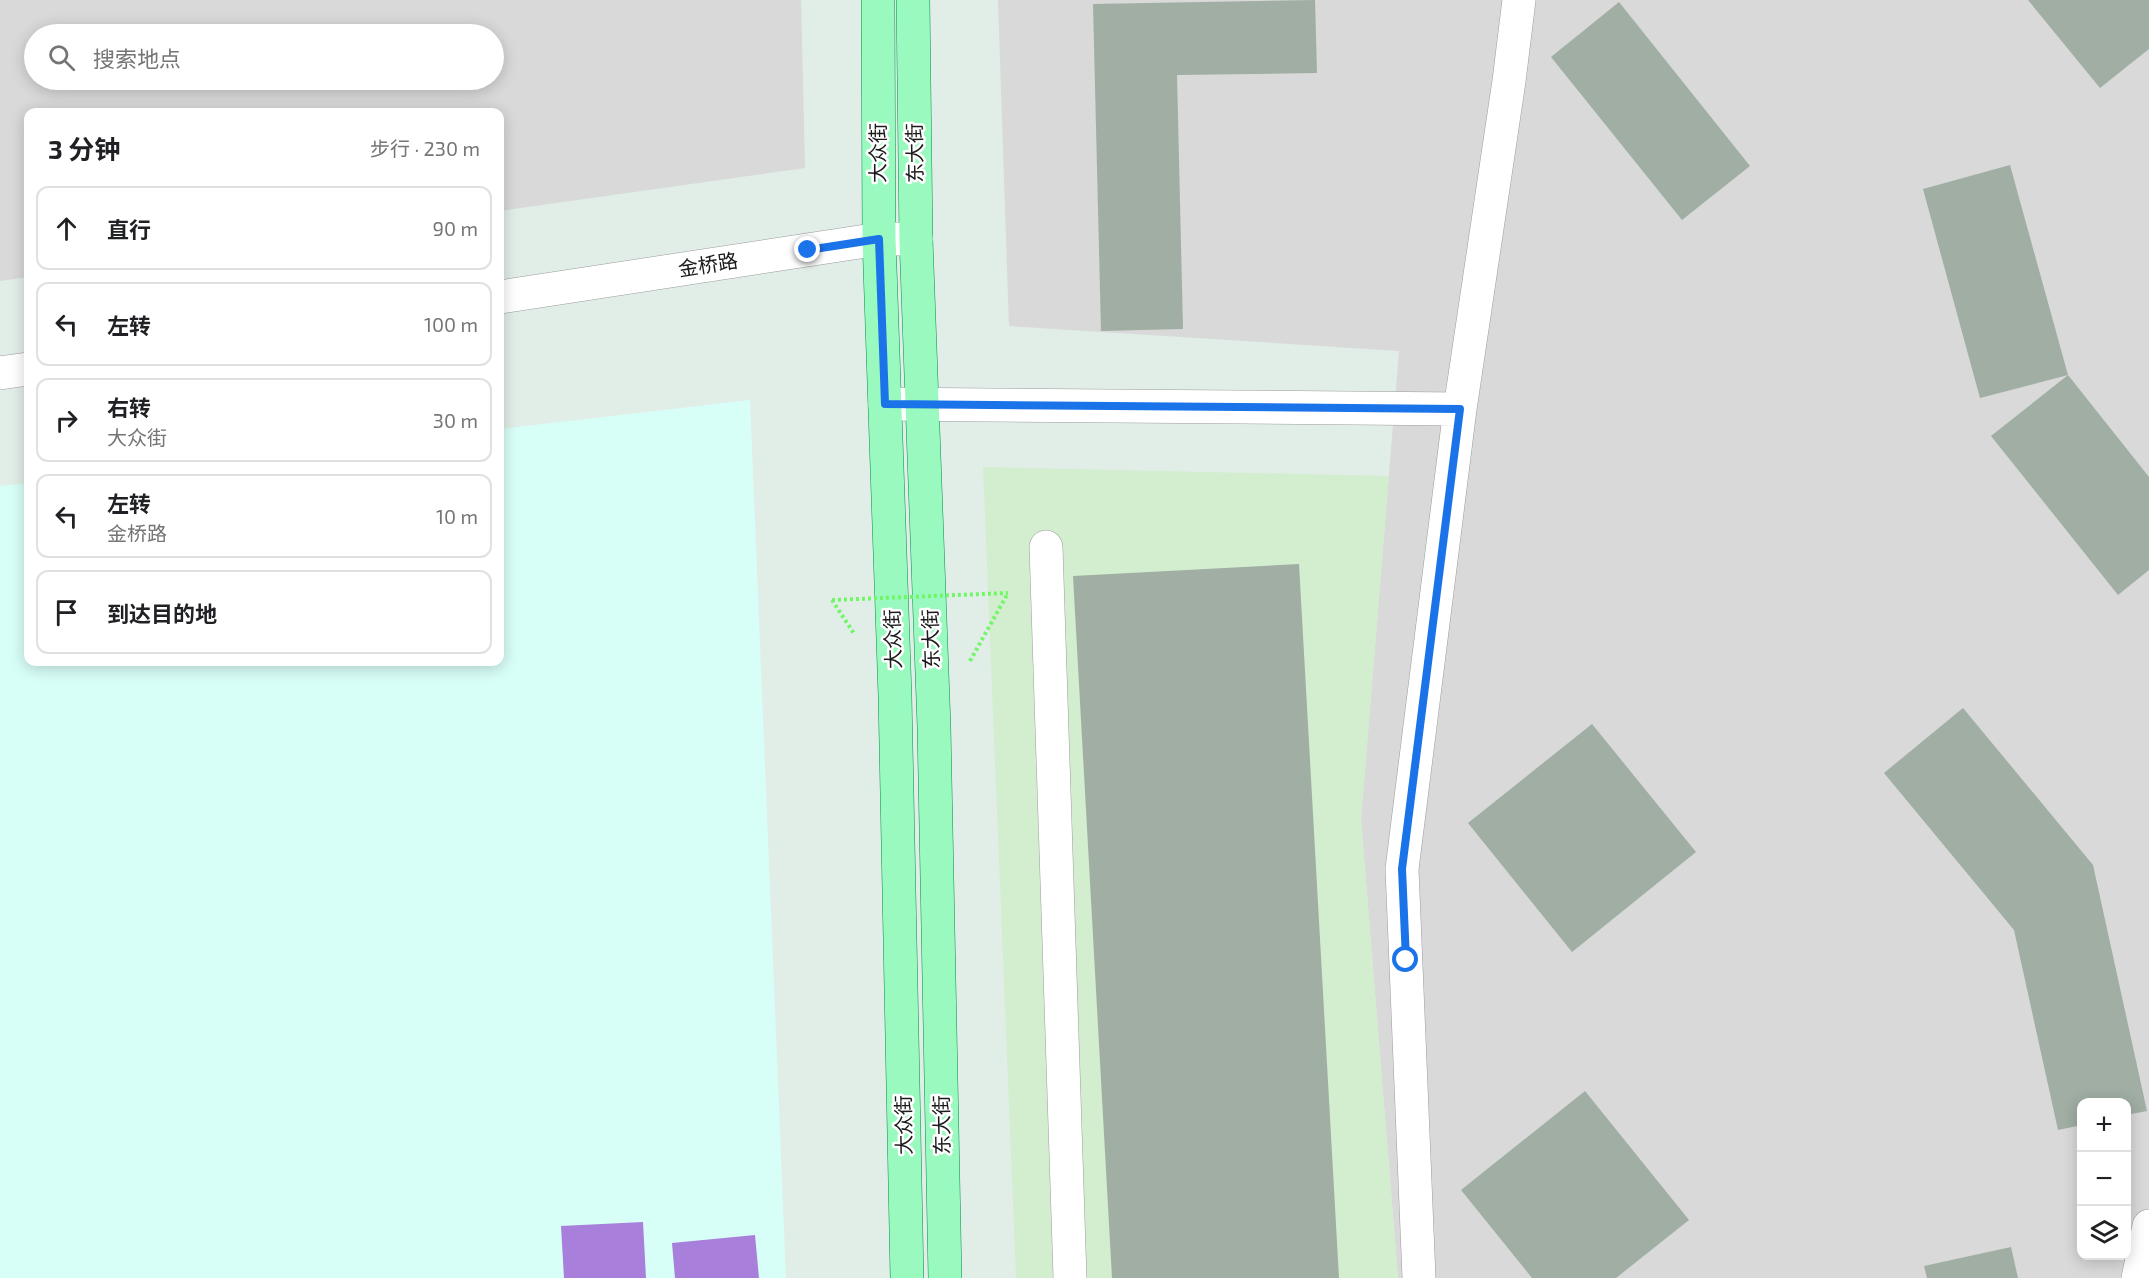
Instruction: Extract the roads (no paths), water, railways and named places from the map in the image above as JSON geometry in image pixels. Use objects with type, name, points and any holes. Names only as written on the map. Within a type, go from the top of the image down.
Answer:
[{"type":"main road","name":"大众街","points":[[878,0],[879,239],[895,696],[907,1278]]},
{"type":"main road","name":"东大街","points":[[913,0],[916,239],[934,727],[945,1278]]},
{"type":"street","points":[[1419,1278],[1402,869],[1460,409],[1508,93],[1519,0]]},
{"type":"street","name":"金桥路","points":[[504,296],[879,239],[916,239]]},
{"type":"street","points":[[0,373],[24,370]]},
{"type":"street","points":[[885,404],[1460,409]]},
{"type":"street","points":[[1046,547],[1070,1278]]},
{"type":"street","points":[[2138,1278],[2149,1226]]}]
